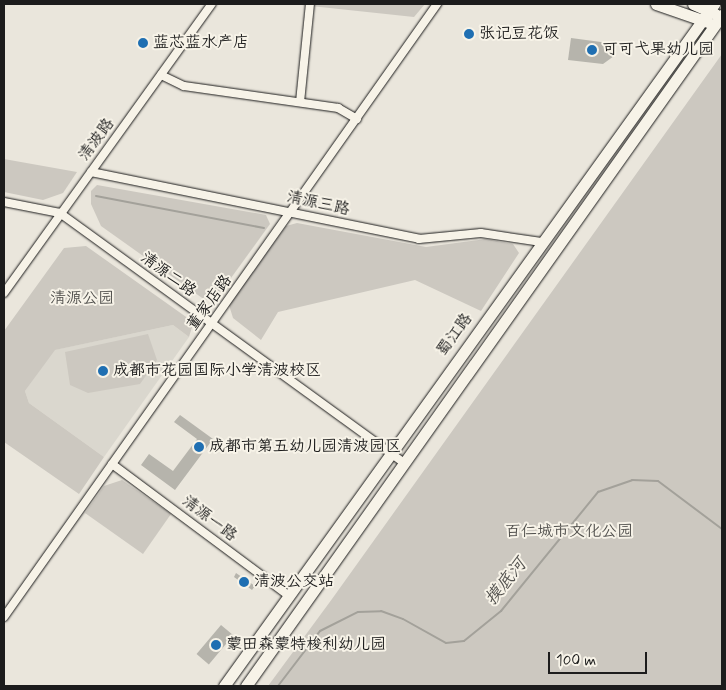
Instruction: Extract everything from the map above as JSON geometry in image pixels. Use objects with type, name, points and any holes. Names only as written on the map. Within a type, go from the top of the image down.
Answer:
[{"type":"street","name":"清波路","points":[[4,293],[212,4]]},
{"type":"street","points":[[300,102],[310,4]]},
{"type":"street","name":"董家店路","points":[[4,617],[437,4]]},
{"type":"street","points":[[656,4],[709,11]]},
{"type":"street","points":[[693,4],[709,11],[719,19]]},
{"type":"street","name":"蜀江路","points":[[224,686],[541,242],[709,11]]},
{"type":"street","name":"蜀江路","points":[[246,686],[406,464],[719,19]]},
{"type":"street","points":[[161,75],[184,86],[338,108],[356,119]]},
{"type":"street","name":"清源三路","points":[[91,172],[419,239],[481,233],[541,242]]},
{"type":"street","points":[[4,202],[60,213]]},
{"type":"street","name":"清源二路","points":[[60,213],[406,464]]},
{"type":"street","name":"清源一路","points":[[112,464],[290,596]]},
{"type":"shaded area","name":"成都市花园国际小学清波校区","points":[[173,325],[189,337],[104,457],[29,403],[25,391],[54,350]]},
{"type":"green space","points":[[292,4],[425,4],[414,17]]},
{"type":"green space","name":"百仁城市文化公园","points":[[722,54],[722,686],[268,686],[332,599]]},
{"type":"green space","points":[[4,159],[77,172],[63,193],[43,200],[4,192]]},
{"type":"green space","points":[[97,185],[266,215],[270,224],[218,296],[205,300],[101,226],[91,204],[91,191]]},
{"type":"green space","points":[[297,223],[426,247],[486,239],[513,244],[519,253],[481,311],[415,280],[278,312],[261,340],[233,318],[229,305],[286,226]]},
{"type":"green space","name":"清源公园","points":[[86,246],[189,319],[192,327],[189,337],[173,325],[55,350],[25,391],[29,403],[104,457],[79,494],[4,442],[4,331],[64,248]]},
{"type":"green space","points":[[148,334],[157,360],[140,384],[88,393],[70,385],[65,352]]},
{"type":"green space","points":[[122,480],[171,514],[143,554],[85,513],[104,486]]},
{"type":"building","name":"可可弋果幼儿园","points":[[571,38],[616,44],[614,56],[603,64],[568,60]]},
{"type":"building","name":"成都市第五幼儿园清波园区","points":[[180,415],[213,439],[175,490],[141,465],[149,454],[173,471],[197,439],[174,422]]},
{"type":"building","name":"清波公交站","points":[[236,573],[255,586],[252,590],[234,577]]},
{"type":"building","name":"蒙田森蒙特梭利幼儿园","points":[[221,625],[233,635],[209,664],[197,654]]},
{"type":"waterway","points":[[96,196],[264,228]]},
{"type":"waterway","name":"摸底河","points":[[278,686],[320,631],[358,612],[381,611],[403,619],[446,643],[464,641],[501,611],[598,492],[632,480],[658,481],[722,529]]},
{"type":"place","name":"张记豆花饭","points":[[469,34]]},
{"type":"place","name":"蓝芯蓝水产店","points":[[143,43]]},
{"type":"place","name":"可可弋果幼儿园","points":[[592,50]]},
{"type":"place","name":"成都市花园国际小学清波校区","points":[[103,371]]},
{"type":"place","name":"成都市第五幼儿园清波园区","points":[[199,447]]},
{"type":"place","name":"清波公交站","points":[[244,582]]},
{"type":"place","name":"蒙田森蒙特梭利幼儿园","points":[[216,645]]}]
